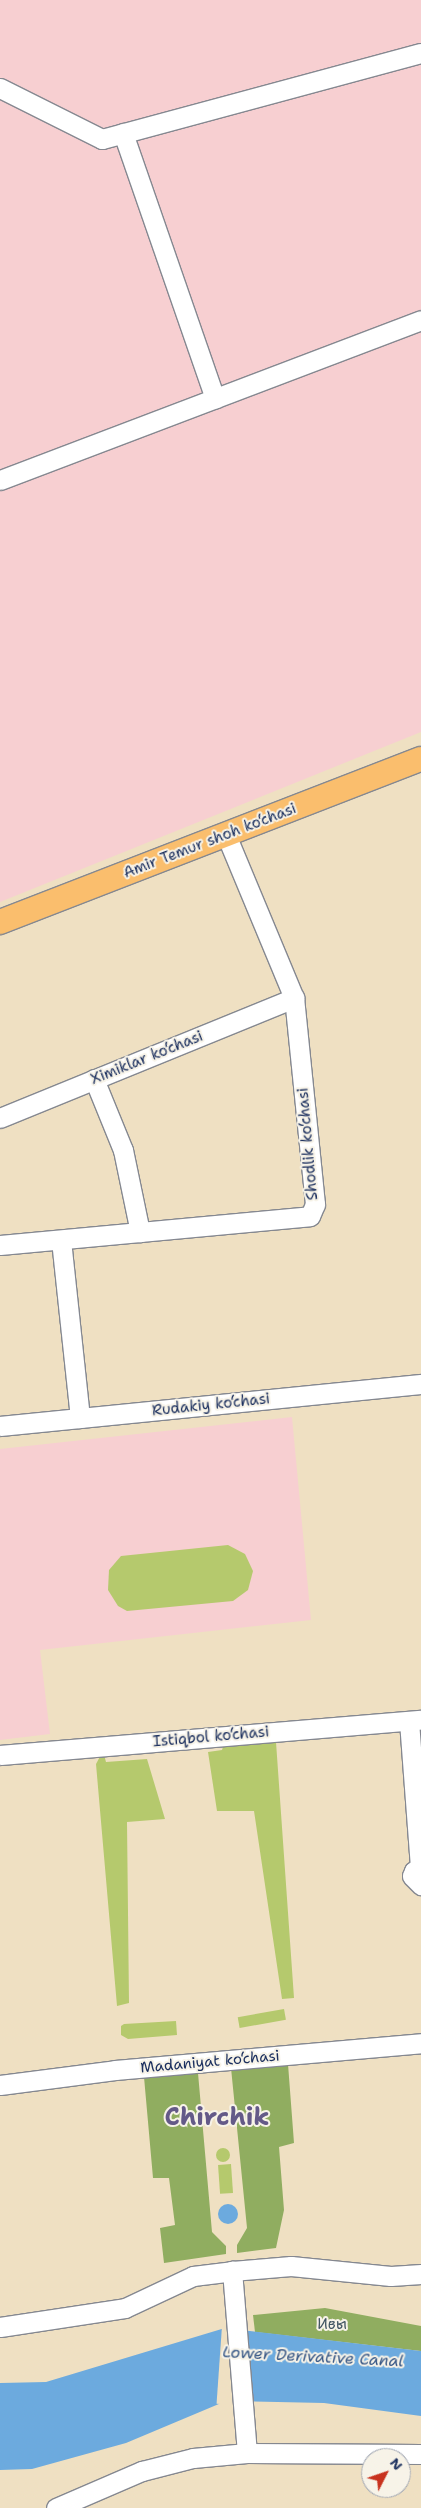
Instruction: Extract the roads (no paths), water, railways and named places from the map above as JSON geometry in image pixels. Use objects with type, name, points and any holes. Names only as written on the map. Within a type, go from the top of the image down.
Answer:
[{"type":"main road","name":"Amir Temur shoh ko‘chasi","points":[[0,922],[421,760]]},
{"type":"street","points":[[0,88],[102,139],[421,53]]},
{"type":"street","points":[[123,133],[215,398]]},
{"type":"street","points":[[0,480],[421,320]]},
{"type":"street","name":"Shodlik ko‘chasi","points":[[0,1245],[310,1216],[315,1204],[294,998],[226,835]]},
{"type":"street","name":"Ximiklar ko‘chasi","points":[[0,1118],[294,998]]},
{"type":"street","points":[[94,1079],[123,1150],[140,1232]]},
{"type":"street","points":[[61,1240],[80,1418]]},
{"type":"street","name":"Rudakiy ko‘chasi","points":[[0,1426],[421,1384]]},
{"type":"street","points":[[415,1720],[421,1873]]},
{"type":"street","name":"Istiqbol ko‘chasi","points":[[0,1755],[415,1720]]},
{"type":"street","name":"Madaniyat ko‘chasi","points":[[0,2084],[115,2070],[421,2043]]},
{"type":"street","points":[[0,2327],[125,2308],[193,2276],[232,2271],[292,2266],[391,2276],[421,2274]]},
{"type":"street","points":[[232,2271],[247,2453]]},
{"type":"street","points":[[56,2508],[142,2471],[193,2458],[247,2453],[421,2454]]},
{"type":"water","points":[[228,2204],[235,2207],[238,2214],[235,2221],[228,2224],[221,2221],[218,2214],[221,2207]]},
{"type":"water","name":"Lower Derivative Canal","points":[[225,2328],[421,2351],[421,2416],[324,2403],[226,2401],[126,2443],[32,2469],[0,2470],[0,2383],[46,2382]]},
{"type":"district","name":"Chirchik","points":[[217,2116]]},
{"type":"park label","name":"Ивы","points":[[332,2325]]}]
